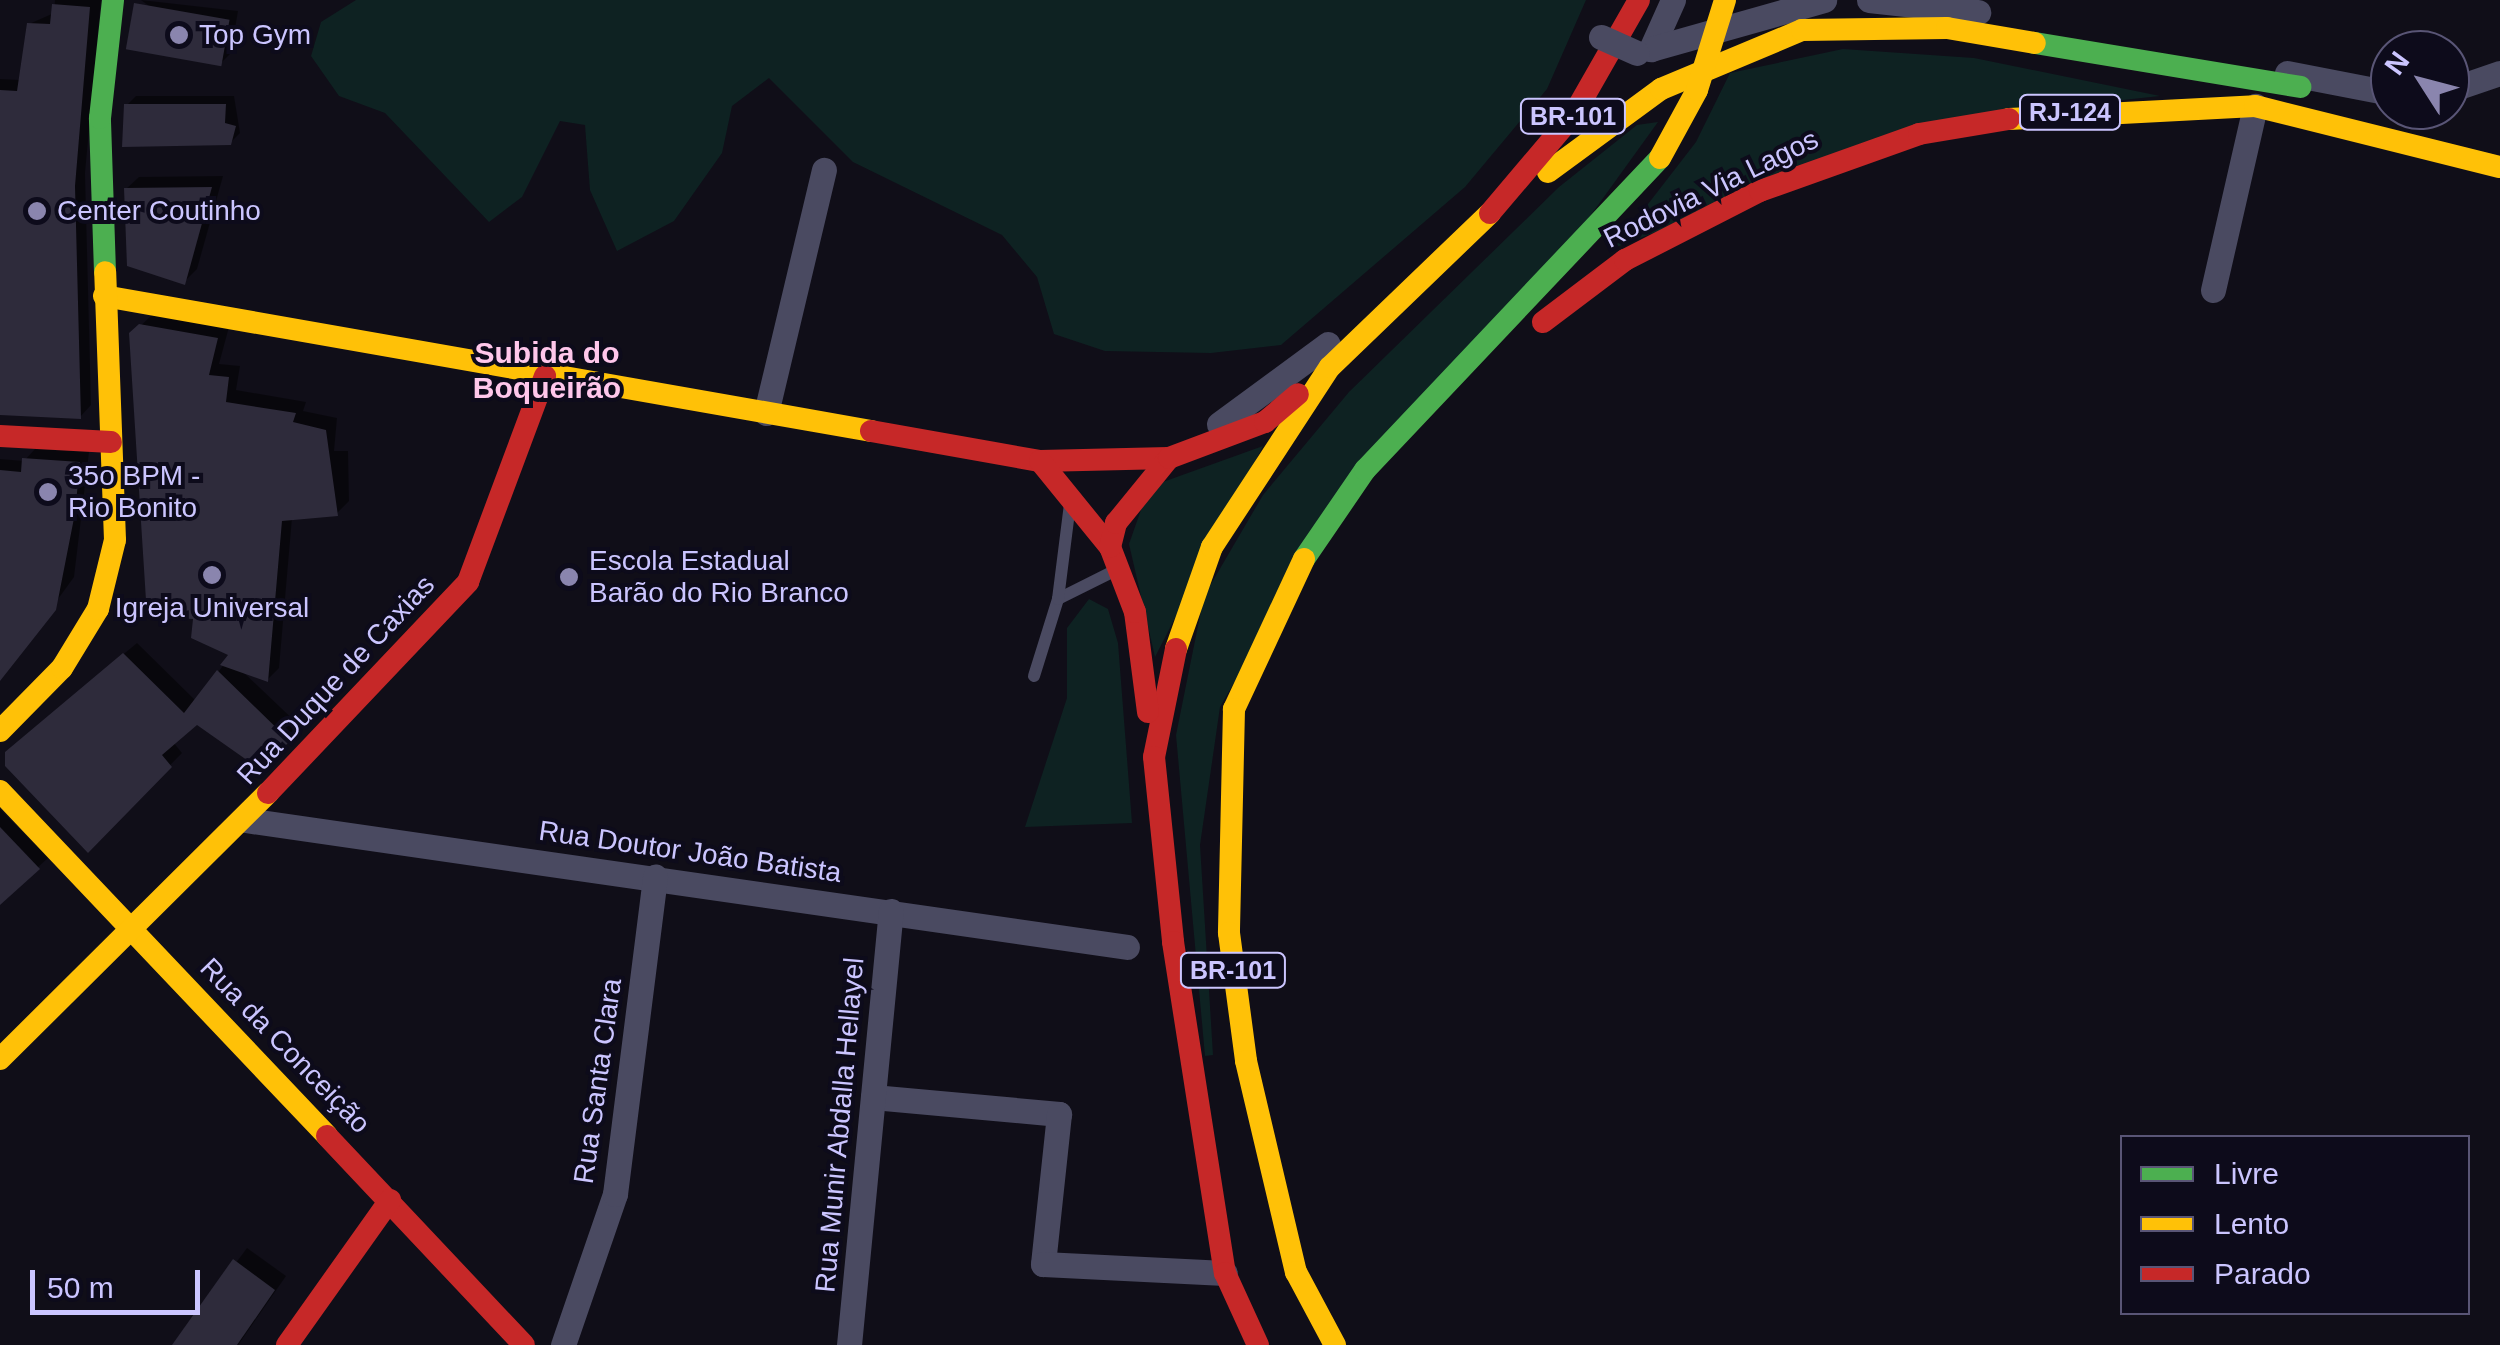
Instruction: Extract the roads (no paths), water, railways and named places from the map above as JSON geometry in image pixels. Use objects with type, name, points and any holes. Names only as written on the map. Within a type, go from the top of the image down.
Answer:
[{"type":"main road","points":[[0,730],[62,668],[98,609],[115,540],[100,118],[113,0]]},
{"type":"main road","name":"BR-101","points":[[1258,1345],[1224,1273],[1154,757],[1164,682],[1212,546],[1330,367],[1486,218],[1574,114],[1639,0]]},
{"type":"main road","name":"BR-101","points":[[1335,1345],[1279,1218],[1246,1061],[1226,853],[1234,708],[1284,588],[1406,420],[1660,158],[1697,90],[1725,0]]},
{"type":"main road","name":"RJ-124","points":[[1923,1],[1994,35]]},
{"type":"main road","name":"RJ-124","points":[[1486,218],[1661,89],[1746,50],[1802,30],[1870,24],[1994,35],[2370,101]]},
{"type":"main road","name":"Rodovia Via Lagos","points":[[1330,521],[1583,289],[1760,191],[1919,134],[1987,121],[2124,106],[2255,106],[2500,167]]},
{"type":"main road","points":[[104,296],[1040,461],[1169,458],[1264,422],[1330,367]]},
{"type":"main road","name":"Rua Duque de Caxias","points":[[0,1059],[245,820],[468,582],[545,376]]},
{"type":"main road","points":[[0,436],[111,442]]},
{"type":"main road","points":[[1114,558],[1133,495],[1169,458]]},
{"type":"main road","points":[[1040,461],[1072,497],[1114,558],[1135,612],[1154,757]]},
{"type":"main road","name":"Rua da Conceição","points":[[0,791],[524,1345]]},
{"type":"main road","points":[[287,1345],[390,1200]]},
{"type":"street","points":[[1670,0],[1651,48],[1824,0]]},
{"type":"street","points":[[1169,458],[1305,365],[1450,236],[1570,97],[1601,37],[1637,53],[1670,0]]},
{"type":"street","points":[[1869,0],[1923,1],[2370,89]]},
{"type":"street","points":[[2470,83],[2500,73]]},
{"type":"street","points":[[2213,290],[2255,106]]},
{"type":"street","points":[[766,413],[824,170]]},
{"type":"street","name":"Rua Doutor João Batista","points":[[245,820],[1127,947]]},
{"type":"street","name":"Rua Santa Clara","points":[[563,1345],[614,1194],[655,877]]},
{"type":"street","name":"Rua Munir Abdalla Hellayel","points":[[849,1345],[891,912]]},
{"type":"street","points":[[873,1097],[1059,1114],[1042,1264],[1224,1273]]},
{"type":"lane","points":[[1034,676],[1058,599],[1060,528],[1072,497]]},
{"type":"lane","points":[[1058,599],[1114,558]]},
{"type":"place","name":"Top Gym","points":[[179,35]]},
{"type":"place","name":"Center Coutinho","points":[[37,211]]},
{"type":"place","name":"35o BPM - Rio Bonito","points":[[48,492]]},
{"type":"place","name":"Igreja Universal","points":[[212,575]]},
{"type":"place","name":"Escola Estadual Barão do Rio Branco","points":[[569,577]]},
{"type":"district","name":"Subida do Boqueirão","points":[[547,370]]}]
